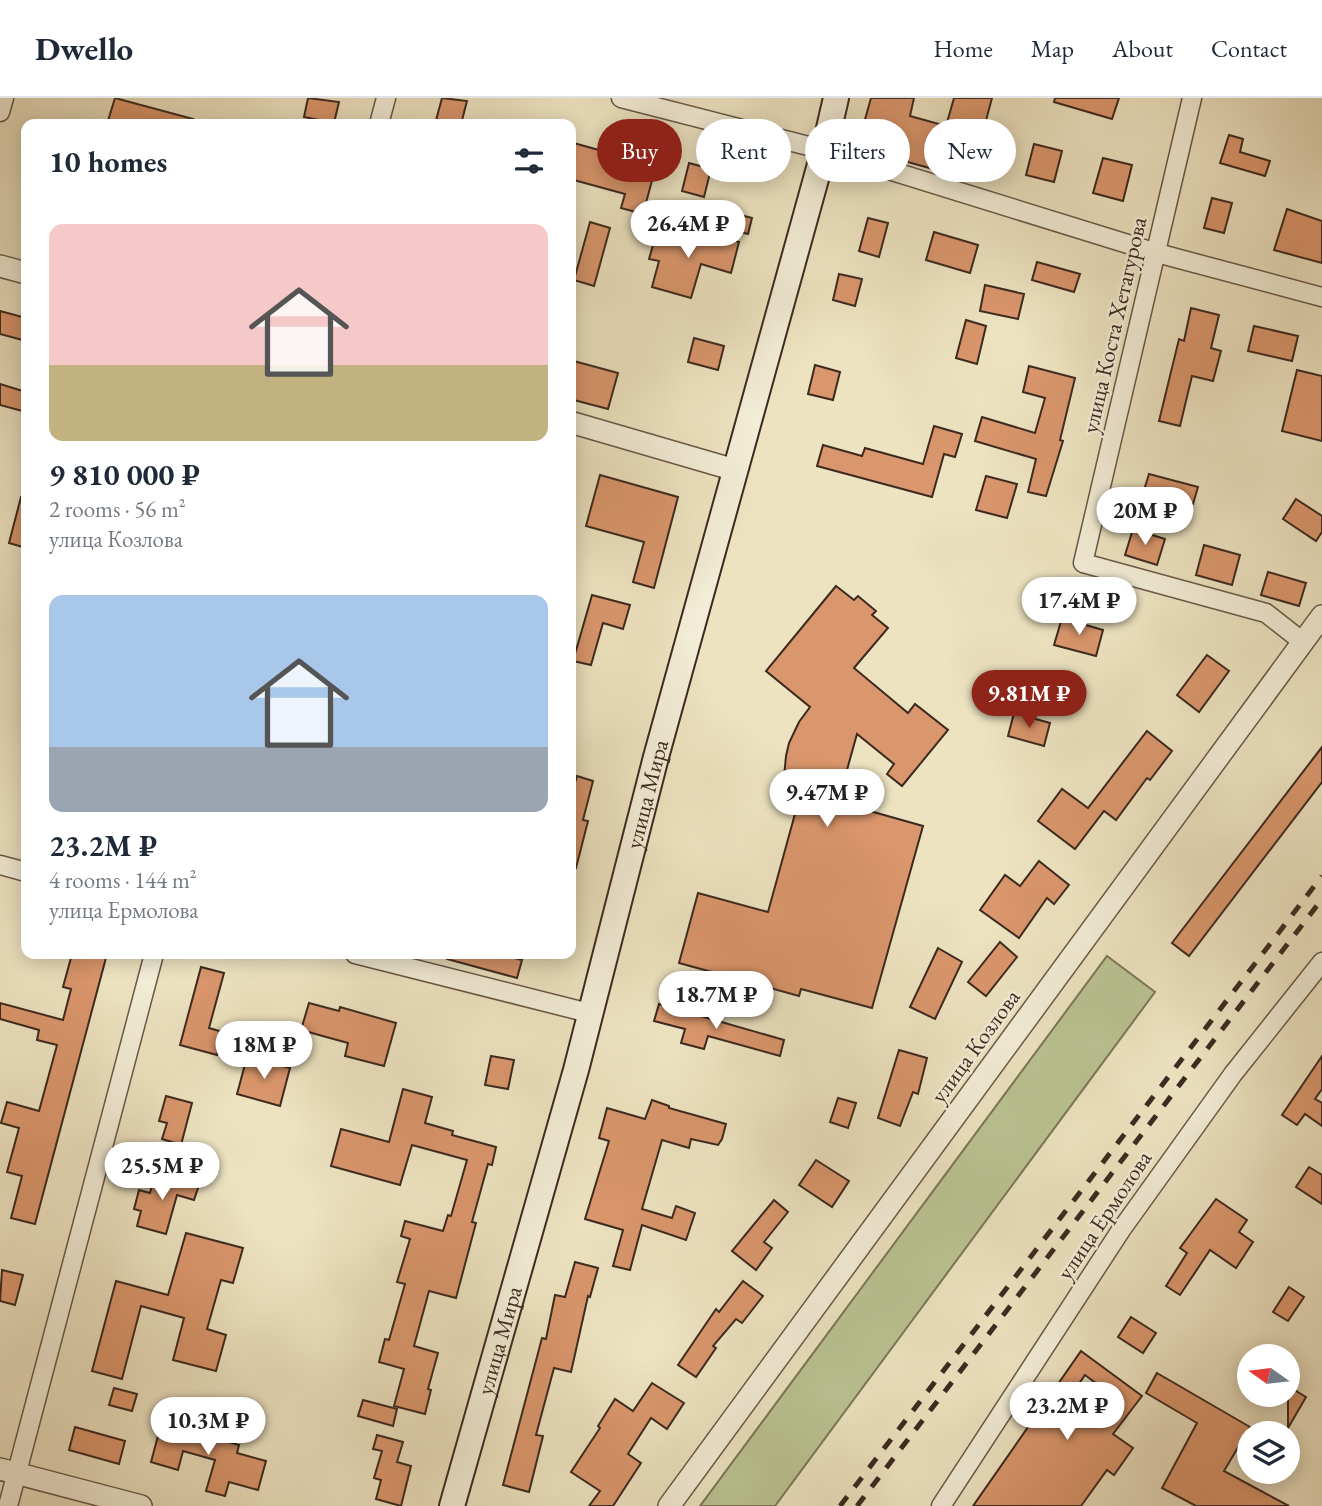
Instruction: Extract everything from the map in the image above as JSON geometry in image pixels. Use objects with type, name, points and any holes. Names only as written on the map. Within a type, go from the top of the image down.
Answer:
[{"type":"main road","name":"улица Мира","points":[[831,119],[836,98]]},
{"type":"main road","name":"улица Мира","points":[[455,1501],[576,1070],[735,470],[815,182]]},
{"type":"street","points":[[0,112],[4,98]]},
{"type":"street","points":[[380,119],[386,98]]},
{"type":"street","points":[[621,98],[805,145]]},
{"type":"street","name":"улица Коста Хетагурова","points":[[1192,98],[1083,563],[1266,613],[1303,642]]},
{"type":"street","points":[[910,177],[1157,253],[1322,297]]},
{"type":"street","points":[[0,267],[21,272]]},
{"type":"street","points":[[576,424],[735,470]]},
{"type":"street","name":"улица Козлова","points":[[669,1506],[1322,616]]},
{"type":"street","points":[[0,865],[21,871]]},
{"type":"street","points":[[8,1506],[9,1471],[153,959]]},
{"type":"street","points":[[375,959],[589,1013]]},
{"type":"street","name":"улица Ермолова","points":[[941,1506],[1121,1230],[1234,1074],[1322,962]]},
{"type":"street","points":[[9,1471],[141,1506]]},
{"type":"green space","points":[[1107,956],[1155,992],[775,1506],[700,1506]]},
{"type":"building","points":[[115,98],[193,119],[109,119]]},
{"type":"building","points":[[308,98],[339,102],[335,119],[304,117]]},
{"type":"building","points":[[442,98],[467,101],[462,119],[436,119]]},
{"type":"building","points":[[871,98],[914,98],[910,116],[924,120],[924,167],[910,163],[910,119],[865,119]]},
{"type":"building","points":[[954,98],[992,98],[986,119],[948,119]]},
{"type":"building","points":[[1055,98],[1119,98],[1112,119],[1054,102]]},
{"type":"building","points":[[1229,135],[1243,139],[1240,152],[1270,161],[1265,176],[1220,163]]},
{"type":"building","points":[[576,144],[597,149],[597,182],[652,182],[643,214],[621,208],[625,194],[576,181]]},
{"type":"building","points":[[1034,144],[1062,151],[1054,182],[1026,175]]},
{"type":"building","points":[[1103,158],[1132,165],[1123,201],[1093,193]]},
{"type":"building","points":[[689,163],[696,165],[696,182],[708,182],[704,197],[682,191]]},
{"type":"building","points":[[1212,198],[1232,203],[1224,233],[1204,228]]},
{"type":"building","points":[[1287,209],[1322,221],[1322,263],[1274,250]]},
{"type":"building","points":[[737,214],[752,218],[748,234],[733,230]]},
{"type":"building","points":[[868,218],[888,223],[879,257],[859,251]]},
{"type":"building","points":[[590,222],[610,228],[594,286],[576,281]]},
{"type":"building","points":[[658,228],[707,242],[709,234],[739,242],[731,273],[701,264],[691,298],[652,287],[659,261],[649,259]]},
{"type":"building","points":[[934,232],[978,245],[970,273],[926,260]]},
{"type":"building","points":[[1037,262],[1080,274],[1074,292],[1032,280]]},
{"type":"building","points":[[839,274],[862,279],[855,306],[833,300]]},
{"type":"building","points":[[985,285],[1024,294],[1018,319],[980,311]]},
{"type":"building","points":[[1191,308],[1219,315],[1211,348],[1221,351],[1213,381],[1192,376],[1180,426],[1159,421],[1179,339],[1184,341]]},
{"type":"building","points":[[0,311],[21,317],[21,340],[0,334]]},
{"type":"building","points":[[966,320],[986,326],[977,364],[956,358]]},
{"type":"building","points":[[1254,326],[1298,336],[1292,361],[1248,351]]},
{"type":"building","points":[[694,338],[724,346],[718,370],[688,362]]},
{"type":"building","points":[[576,362],[618,373],[608,409],[576,401]]},
{"type":"building","points":[[815,365],[840,372],[833,400],[808,394]]},
{"type":"building","points":[[1029,366],[1075,378],[1060,440],[1063,441],[1046,496],[1028,492],[1036,459],[975,441],[982,417],[1035,433],[1045,398],[1023,392]]},
{"type":"building","points":[[1297,370],[1322,376],[1322,441],[1282,431]]},
{"type":"building","points":[[0,384],[21,390],[21,411],[0,405]]},
{"type":"building","points":[[934,426],[962,434],[955,457],[944,454],[932,497],[817,466],[823,445],[862,456],[865,448],[923,464]]},
{"type":"building","points":[[1149,474],[1198,487],[1193,504],[1144,490]]},
{"type":"building","points":[[600,475],[678,497],[654,588],[633,582],[644,542],[586,526]]},
{"type":"building","points":[[986,476],[1017,484],[1007,518],[976,510]]},
{"type":"building","points":[[21,497],[21,547],[9,543]]},
{"type":"building","points":[[1296,499],[1322,516],[1322,532],[1316,541],[1283,519]]},
{"type":"building","points":[[1133,529],[1165,539],[1157,565],[1125,555]]},
{"type":"building","points":[[1204,545],[1240,555],[1232,585],[1196,575]]},
{"type":"building","points":[[1268,572],[1306,583],[1299,606],[1261,595]]},
{"type":"building","points":[[836,586],[854,600],[858,596],[876,611],[872,615],[888,628],[854,668],[908,713],[915,704],[948,730],[902,786],[887,774],[894,764],[857,734],[838,802],[923,826],[872,1008],[801,989],[799,996],[679,963],[698,893],[768,912],[801,792],[783,788],[786,756],[799,722],[810,707],[766,671]]},
{"type":"building","points":[[592,595],[630,605],[623,629],[603,623],[591,665],[576,662],[576,651]]},
{"type":"building","points":[[1062,618],[1103,630],[1096,656],[1054,645]]},
{"type":"building","points":[[1207,655],[1229,671],[1199,712],[1177,695]]},
{"type":"building","points":[[1014,713],[1050,723],[1044,746],[1008,736]]},
{"type":"building","points":[[1147,731],[1172,751],[1150,780],[1147,778],[1116,820],[1104,811],[1075,849],[1038,821],[1062,789],[1088,808]]},
{"type":"building","points":[[1322,747],[1322,782],[1189,956],[1172,943]]},
{"type":"building","points":[[577,776],[593,781],[583,820],[588,821],[576,868]]},
{"type":"building","points":[[1039,861],[1069,885],[1054,904],[1047,898],[1019,938],[980,910],[1005,875],[1020,886]]},
{"type":"building","points":[[1000,942],[1017,957],[986,996],[968,982]]},
{"type":"building","points":[[938,948],[962,962],[935,1019],[910,1007]]},
{"type":"building","points":[[71,959],[106,959],[35,1224],[11,1218],[22,1176],[7,1172],[19,1128],[1,1123],[7,1102],[39,1111],[57,1045],[37,1040],[39,1030],[0,1019],[0,1003],[63,1020],[71,989],[63,987]]},
{"type":"building","points":[[447,959],[522,960],[517,978]]},
{"type":"building","points":[[201,967],[224,973],[209,1028],[223,1032],[217,1055],[180,1045]]},
{"type":"building","points":[[309,1003],[339,1011],[340,1007],[396,1023],[384,1066],[345,1056],[348,1043],[301,1030]]},
{"type":"building","points":[[659,1004],[784,1040],[780,1056],[708,1036],[704,1049],[681,1043],[685,1029],[654,1021]]},
{"type":"building","points":[[899,1050],[927,1058],[918,1094],[913,1092],[900,1126],[878,1118]]},
{"type":"building","points":[[491,1056],[514,1060],[508,1089],[485,1085]]},
{"type":"building","points":[[1322,1056],[1322,1089],[1315,1099],[1322,1103],[1322,1126],[1305,1114],[1297,1125],[1282,1115]]},
{"type":"building","points":[[247,1057],[290,1068],[280,1106],[237,1094]]},
{"type":"building","points":[[403,1089],[432,1097],[425,1123],[453,1131],[452,1135],[496,1147],[492,1165],[488,1164],[472,1222],[476,1223],[456,1298],[429,1291],[414,1346],[438,1353],[428,1389],[431,1390],[425,1414],[394,1406],[404,1369],[379,1362],[385,1339],[389,1340],[405,1284],[397,1282],[410,1239],[401,1236],[405,1221],[443,1231],[448,1215],[451,1216],[467,1160],[412,1145],[400,1185],[331,1166],[341,1129],[389,1142]]},
{"type":"building","points":[[166,1096],[192,1103],[181,1145],[162,1139],[167,1123],[159,1121]]},
{"type":"building","points":[[838,1098],[856,1103],[848,1128],[830,1122]]},
{"type":"building","points":[[652,1100],[669,1108],[726,1124],[718,1145],[691,1139],[689,1148],[662,1140],[642,1209],[672,1218],[676,1206],[695,1213],[686,1240],[642,1225],[630,1270],[613,1266],[623,1230],[585,1219],[609,1141],[599,1138],[607,1108],[645,1119]]},
{"type":"building","points":[[816,1160],[849,1181],[832,1207],[799,1185]]},
{"type":"building","points":[[1309,1167],[1322,1175],[1322,1204],[1296,1187]]},
{"type":"building","points":[[155,1173],[199,1185],[194,1200],[177,1195],[166,1234],[137,1226],[141,1211],[134,1209],[139,1190],[150,1193]]},
{"type":"building","points":[[1216,1199],[1247,1220],[1239,1232],[1253,1242],[1236,1268],[1210,1250],[1180,1295],[1166,1286],[1187,1253],[1180,1248]]},
{"type":"building","points":[[774,1200],[788,1212],[764,1242],[772,1248],[756,1270],[732,1251]]},
{"type":"building","points":[[186,1233],[243,1248],[233,1283],[221,1280],[207,1329],[226,1335],[216,1371],[173,1360],[184,1318],[141,1306],[122,1379],[92,1371],[116,1281],[168,1295]]},
{"type":"building","points":[[575,1262],[598,1268],[590,1297],[588,1296],[571,1372],[554,1368],[536,1435],[543,1436],[529,1492],[503,1485],[542,1338],[546,1339],[555,1295],[565,1297]]},
{"type":"building","points":[[2,1270],[23,1275],[15,1305],[0,1301]]},
{"type":"building","points":[[743,1281],[763,1296],[742,1323],[736,1319],[713,1346],[716,1348],[696,1377],[678,1365],[716,1309],[719,1312]]},
{"type":"building","points":[[1289,1287],[1304,1297],[1288,1321],[1273,1312]]},
{"type":"building","points":[[1131,1317],[1156,1333],[1143,1353],[1118,1337]]},
{"type":"building","points":[[1081,1351],[1142,1396],[1113,1434],[1133,1448],[1114,1475],[1107,1470],[1081,1506],[973,1506]],"holes":[[[1085,1375],[1113,1396],[1095,1421],[1068,1400]]]},
{"type":"building","points":[[1157,1373],[1240,1421],[1237,1421],[1237,1449],[1224,1471],[1237,1478],[1237,1484],[1248,1484],[1289,1506],[1196,1506],[1162,1488],[1197,1423],[1146,1393]]},
{"type":"building","points":[[652,1383],[684,1403],[667,1429],[651,1418],[628,1454],[641,1463],[613,1506],[589,1506],[600,1491],[571,1472],[600,1428],[598,1426],[615,1399],[633,1411]]},
{"type":"building","points":[[114,1388],[137,1394],[132,1411],[109,1405]]},
{"type":"building","points":[[1300,1393],[1306,1397],[1292,1421],[1288,1421],[1288,1407],[1300,1407]]},
{"type":"building","points":[[363,1400],[397,1409],[393,1426],[358,1416]]},
{"type":"building","points":[[162,1421],[215,1434],[214,1438],[239,1445],[237,1453],[266,1461],[258,1490],[229,1482],[225,1496],[206,1491],[215,1460],[183,1451],[178,1470],[151,1462]]},
{"type":"building","points":[[75,1427],[125,1441],[119,1464],[69,1450]]},
{"type":"building","points":[[377,1435],[403,1442],[397,1462],[411,1466],[401,1506],[376,1499],[381,1480],[374,1478],[382,1451],[373,1449]]},
{"type":"railway","points":[[840,1506],[1322,876]]},
{"type":"railway","points":[[857,1506],[1322,899]]}]
